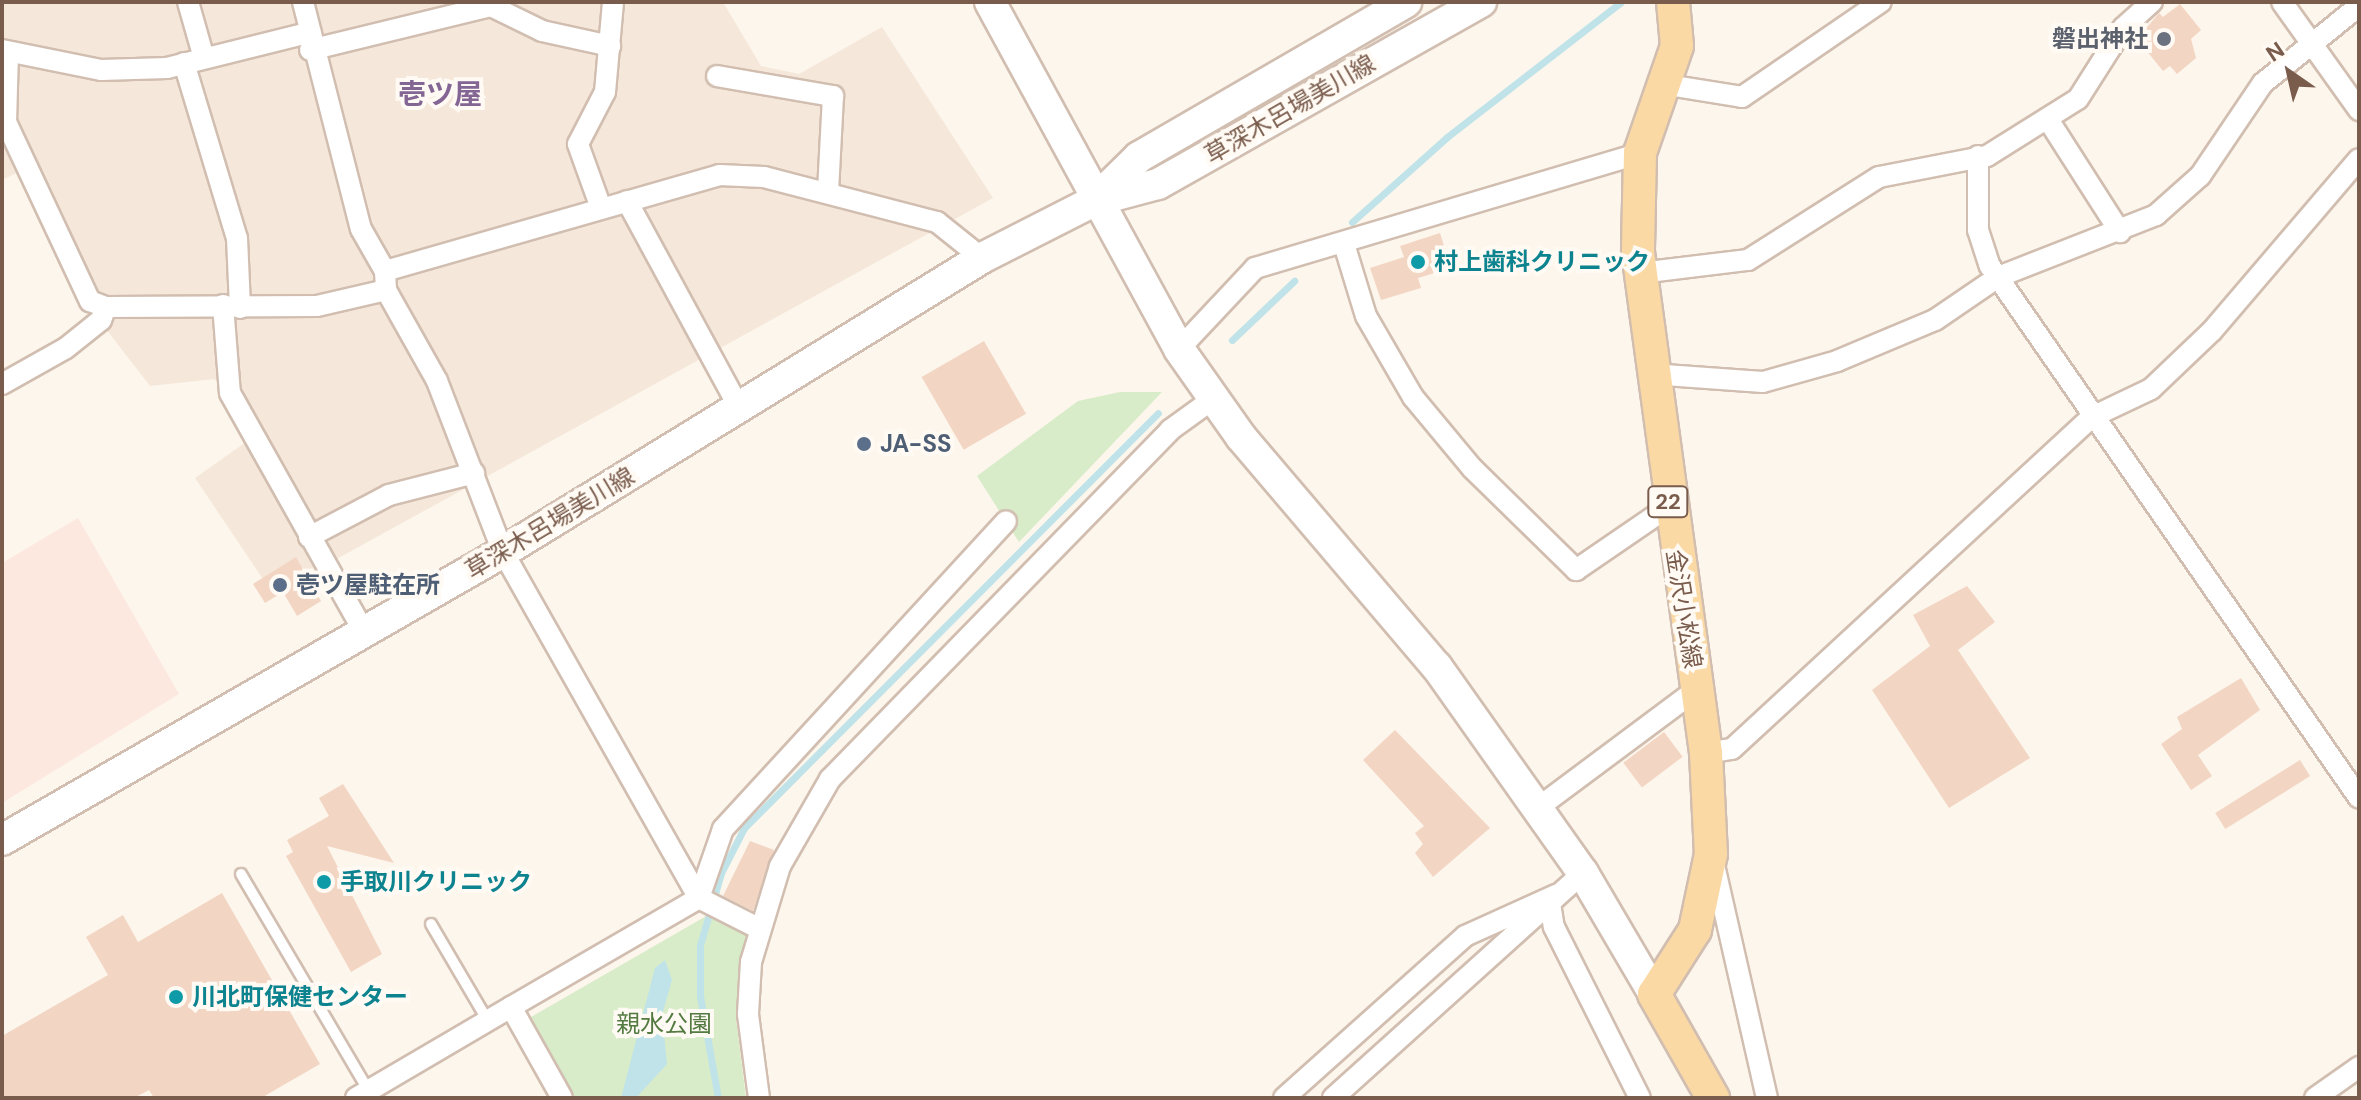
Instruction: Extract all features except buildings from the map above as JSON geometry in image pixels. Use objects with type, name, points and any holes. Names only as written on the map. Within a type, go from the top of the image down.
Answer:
[{"type":"main road","points":[[990,2],[1094,201],[1179,349],[1213,399],[1437,667],[1539,807],[1583,873],[1713,1098]]},
{"type":"main road","name":"草深木呂場美川線","points":[[1094,201],[1139,157],[1406,2]]},
{"type":"main road","name":"草深木呂場美川線","points":[[2,840],[503,552],[982,258],[1094,201],[1158,184],[1481,2]]},
{"type":"main road","name":"金沢小松線","points":[[1654,994],[1695,930],[1711,854],[1706,753],[1668,507],[1640,273],[1640,153],[1668,85],[1677,46],[1673,2]]},
{"type":"street","points":[[188,2],[204,58]]},
{"type":"street","points":[[303,2],[361,229],[437,381],[503,552],[699,898],[760,929]]},
{"type":"street","points":[[601,208],[578,144],[605,92],[613,2]]},
{"type":"street","points":[[1668,85],[1742,97],[1881,2]]},
{"type":"street","points":[[1640,273],[1748,260],[1879,177],[1978,156],[2049,121],[2078,99],[2123,28],[2152,2]]},
{"type":"street","points":[[2282,2],[2359,110]]},
{"type":"street","points":[[610,46],[542,31],[502,7],[491,6],[184,63],[101,70],[5,51],[3,93],[15,148],[82,287],[106,307],[317,306],[601,208],[719,175],[764,177],[937,222],[982,258]]},
{"type":"street","points":[[1651,374],[1763,382],[1837,361],[1935,320],[1998,277],[2079,241],[2120,232],[2156,215],[2200,176],[2263,83],[2308,41],[2359,6]]},
{"type":"street","points":[[184,63],[237,238],[230,393],[364,632]]},
{"type":"street","points":[[717,76],[833,96],[828,193]]},
{"type":"street","points":[[2049,121],[2120,232]]},
{"type":"street","points":[[1179,349],[1255,268],[1344,244],[1640,153]]},
{"type":"street","points":[[1978,156],[1978,230],[1998,277],[2092,417],[2359,798]]},
{"type":"street","points":[[1706,753],[1732,749],[2092,417],[2151,389],[2212,331],[2359,159]]},
{"type":"street","points":[[627,201],[739,407]]},
{"type":"street","points":[[1344,244],[1366,316],[1413,397],[1472,468],[1576,570],[1668,507]]},
{"type":"street","points":[[2,384],[66,348],[101,320],[106,307]]},
{"type":"street","points":[[759,1098],[748,1014],[760,929],[806,816],[863,737],[1170,430],[1213,399]]},
{"type":"street","points":[[309,537],[389,495],[474,473]]},
{"type":"street","points":[[362,1094],[699,898],[723,829],[1006,521]]},
{"type":"street","points":[[1539,807],[1696,690]]},
{"type":"street","points":[[1711,854],[1767,1098]]},
{"type":"street","points":[[1333,1098],[1583,873]]},
{"type":"street","points":[[1284,1098],[1465,936],[1553,899]]},
{"type":"street","points":[[1553,899],[1554,927],[1640,1098]]},
{"type":"street","points":[[511,1007],[562,1098]]},
{"type":"street","points":[[2315,1098],[2359,1067]]},
{"type":"lane","points":[[241,874],[362,1094]]},
{"type":"lane","points":[[431,924],[488,1021]]},
{"type":"shaded area","points":[[2,2],[723,2],[761,66],[799,74],[882,27],[993,198],[273,594],[195,478],[246,442],[215,379],[150,386],[85,302],[25,169],[2,180]]},
{"type":"shaded area","points":[[78,518],[179,694],[2,803],[2,563]]},
{"type":"green space","points":[[1120,392],[1162,392],[1019,542],[977,476],[1078,401]]},
{"type":"green space","name":"親水公園","points":[[708,915],[748,935],[736,1018],[746,1098],[575,1098],[531,1017]]},
{"type":"water","points":[[665,960],[672,980],[662,1015],[667,1064],[636,1098],[621,1098],[655,968]]},
{"type":"waterway","points":[[1352,222],[1447,137],[1621,2]]},
{"type":"waterway","points":[[1232,340],[1294,281]]},
{"type":"waterway","points":[[718,1098],[700,996],[700,945],[721,873],[744,828],[1158,413]]},
{"type":"place","name":"磐出神社","points":[[2164,39]]},
{"type":"place","name":"村上歯科クリニック","points":[[1418,262]]},
{"type":"place","name":"JA-SS","points":[[864,444]]},
{"type":"place","name":"壱ツ屋駐在所","points":[[280,585]]},
{"type":"place","name":"手取川クリニック","points":[[324,882]]},
{"type":"place","name":"川北町保健センター","points":[[176,997]]},
{"type":"district","name":"壱ツ屋","points":[[440,95]]}]
